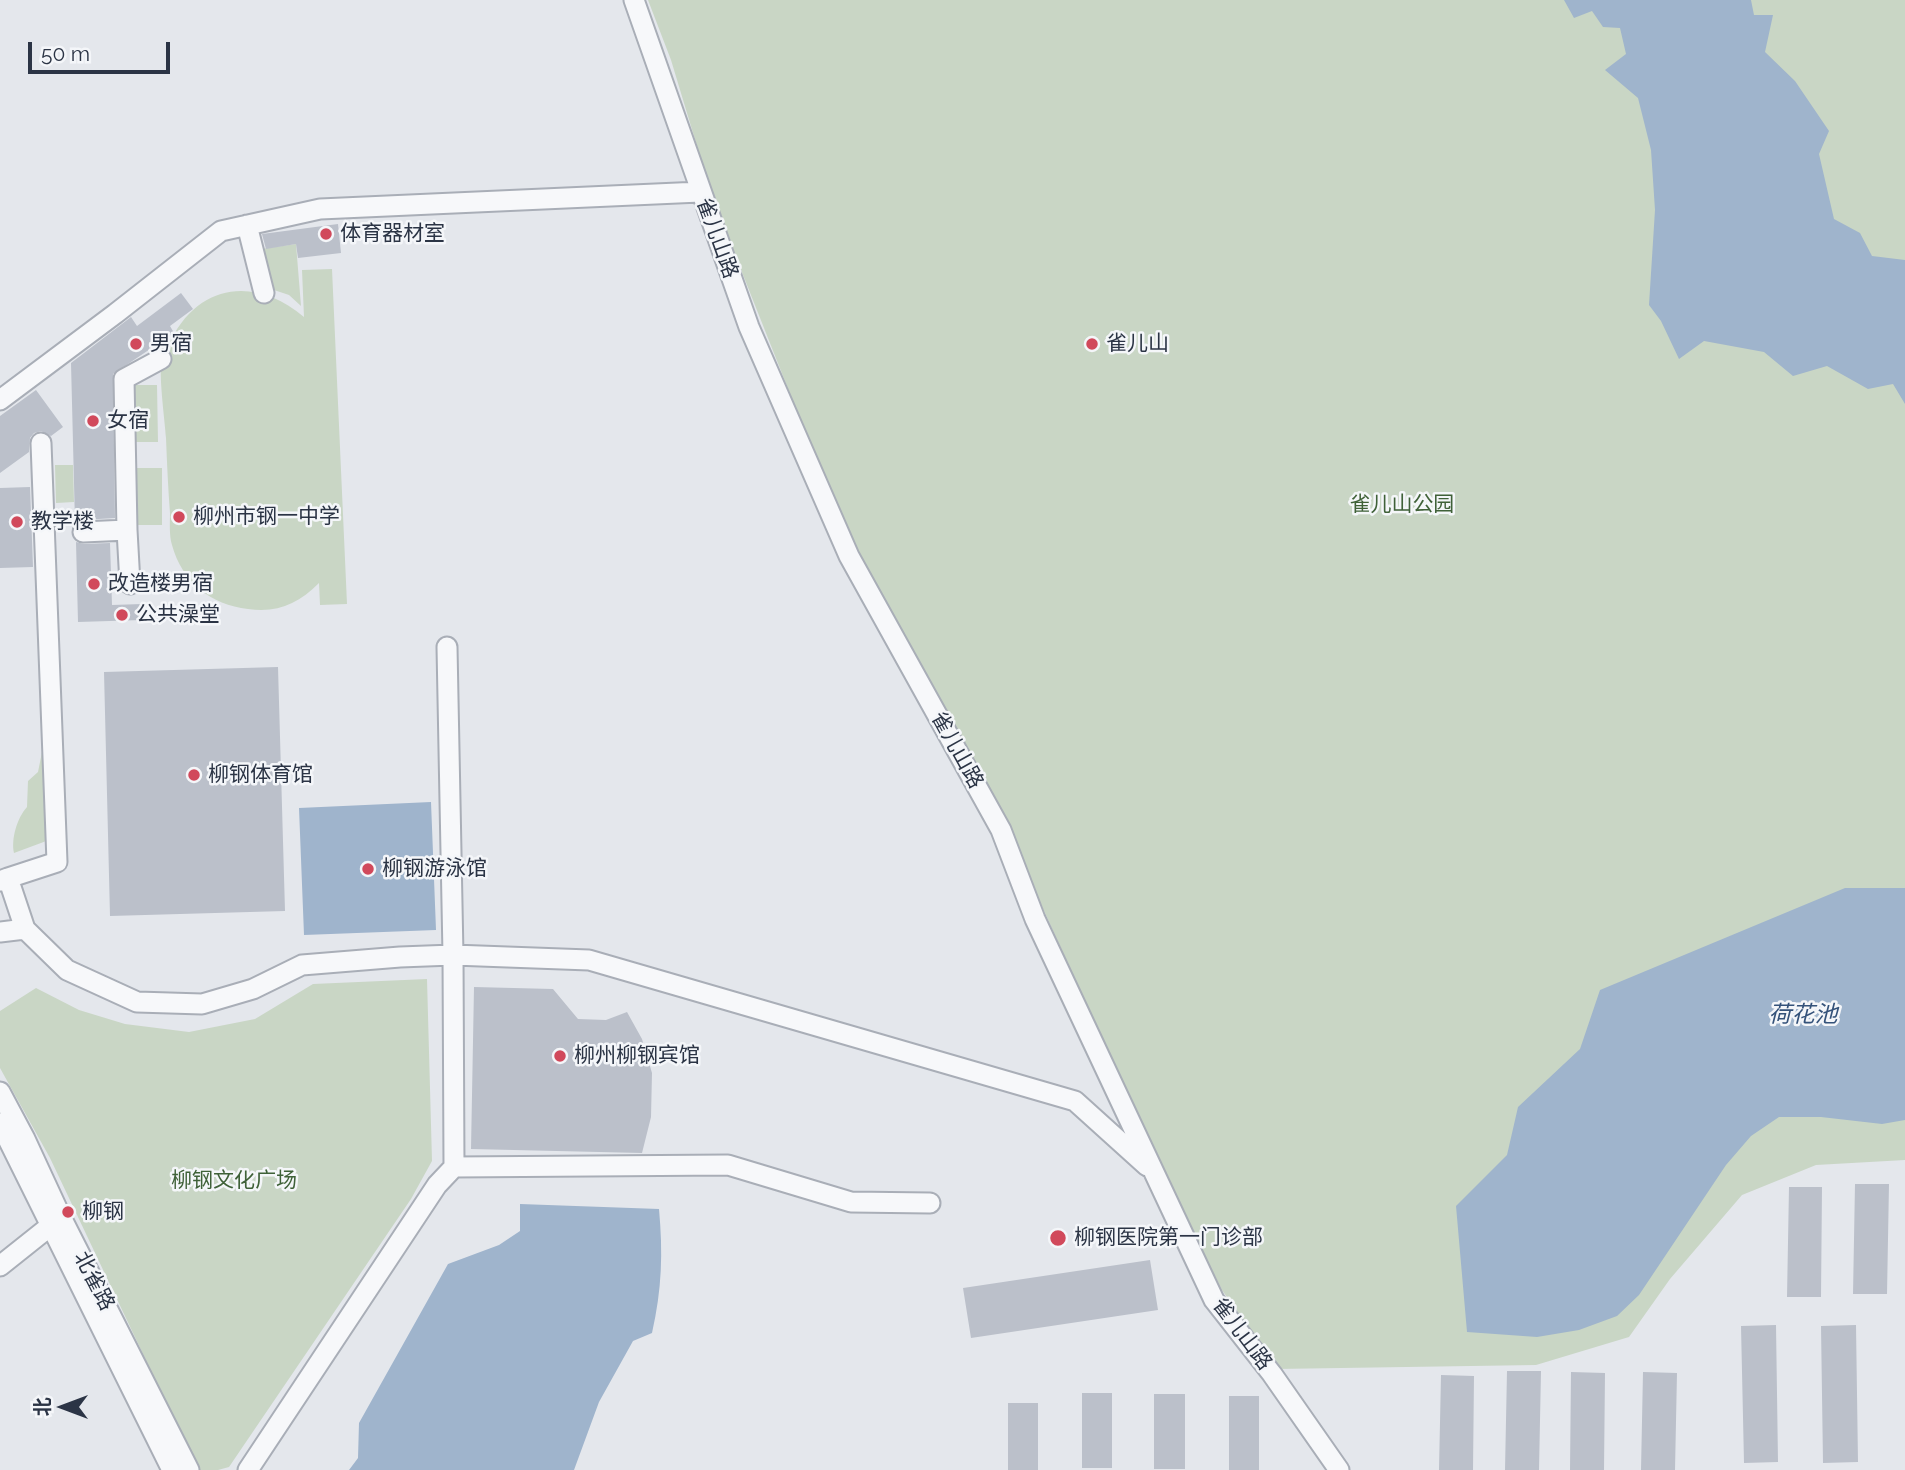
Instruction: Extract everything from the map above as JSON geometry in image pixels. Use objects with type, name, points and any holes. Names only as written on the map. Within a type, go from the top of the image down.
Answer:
[{"type":"street","name":"雀儿山路","points":[[634,0],[749,327],[849,556],[1001,830],[1035,919],[1214,1300],[1272,1374],[1339,1470]]},
{"type":"street","points":[[0,400],[221,231],[320,209],[700,192]]},
{"type":"street","points":[[247,225],[264,293]]},
{"type":"street","points":[[130,584],[124,379],[161,359]]},
{"type":"street","points":[[41,443],[57,862],[4,880],[25,929],[67,970],[137,1002],[202,1004],[253,989],[302,965],[400,957],[453,956],[589,960],[1075,1101],[1153,1171]]},
{"type":"street","points":[[83,532],[127,530]]},
{"type":"street","points":[[248,1470],[437,1185],[454,1167],[447,647]]},
{"type":"street","points":[[0,932],[25,929]]},
{"type":"street","name":"北雀路","points":[[0,1092],[25,1139],[56,1221],[172,1470]]},
{"type":"street","name":"北雀路","points":[[0,1123],[56,1221],[189,1470]]},
{"type":"street","points":[[454,1167],[728,1165],[851,1202],[930,1203]]},
{"type":"street","points":[[0,1266],[56,1221]]},
{"type":"green space","name":"雀儿山公园","points":[[648,0],[1905,0],[1905,1160],[1816,1165],[1742,1195],[1670,1279],[1629,1337],[1536,1365],[1276,1369],[1222,1290],[1160,1167],[1006,827],[853,553],[713,199],[671,60]]},
{"type":"green space","points":[[296,244],[301,306],[289,295],[268,288],[261,249]]},
{"type":"green space","points":[[332,269],[347,604],[320,605],[319,583],[295,602],[269,610],[248,609],[222,603],[210,597],[191,580],[183,570],[172,545],[161,385],[163,356],[183,321],[197,306],[213,297],[231,292],[249,291],[267,296],[286,304],[304,317],[302,270]]},
{"type":"green space","points":[[130,385],[157,385],[158,442],[131,442]]},
{"type":"green space","points":[[55,465],[73,465],[74,502],[56,503]]},
{"type":"green space","points":[[134,468],[162,468],[162,525],[135,525]]},
{"type":"green space","points":[[47,749],[49,840],[14,853],[16,829],[27,807],[28,781],[38,772],[42,752]]},
{"type":"green space","name":"柳钢文化广场","points":[[427,979],[432,1161],[411,1199],[229,1467],[198,1470],[50,1158],[0,1068],[0,1011],[36,988],[79,1010],[125,1024],[189,1032],[255,1019],[313,984]]},
{"type":"water","points":[[1564,0],[1751,0],[1754,15],[1773,15],[1765,52],[1795,81],[1829,131],[1819,154],[1834,219],[1860,233],[1872,256],[1905,260],[1905,404],[1893,384],[1868,389],[1827,366],[1793,376],[1764,352],[1704,341],[1679,359],[1661,321],[1649,305],[1655,210],[1651,150],[1638,98],[1605,70],[1626,54],[1620,28],[1603,27],[1592,11],[1574,18]]},
{"type":"water","name":"柳钢游泳馆","points":[[431,802],[436,930],[304,935],[299,808]]},
{"type":"water","name":"荷花池","points":[[1845,888],[1905,888],[1905,1120],[1882,1124],[1821,1117],[1779,1117],[1751,1136],[1726,1165],[1639,1295],[1617,1316],[1579,1330],[1537,1337],[1467,1332],[1456,1206],[1507,1155],[1518,1107],[1580,1049],[1600,990]]},
{"type":"water","points":[[520,1204],[659,1209],[661,1271],[652,1333],[633,1341],[599,1402],[574,1470],[349,1470],[358,1458],[359,1423],[448,1264],[499,1245],[520,1231]]},
{"type":"building","points":[[338,224],[341,253],[298,258],[296,244],[266,249],[262,234]]},
{"type":"building","name":"女宿","points":[[181,293],[193,309],[170,326],[174,333],[113,374],[115,518],[82,520],[75,523],[71,363],[131,317],[137,326]]},
{"type":"building","points":[[36,390],[63,427],[51,436],[41,431],[34,433],[30,438],[29,452],[0,473],[0,416]]},
{"type":"building","name":"教学楼","points":[[30,487],[33,567],[0,568],[0,488]]},
{"type":"building","name":"改造楼男宿","points":[[76,542],[110,543],[112,605],[142,604],[142,620],[78,622]]},
{"type":"building","name":"柳钢体育馆","points":[[278,667],[285,911],[110,916],[104,672]]},
{"type":"building","name":"柳州柳钢宾馆","points":[[474,987],[553,989],[578,1019],[606,1020],[627,1012],[642,1039],[652,1073],[651,1117],[642,1153],[471,1149]]},
{"type":"building","points":[[1855,1184],[1889,1184],[1887,1294],[1853,1294]]},
{"type":"building","points":[[1789,1187],[1822,1187],[1821,1297],[1787,1297]]},
{"type":"building","points":[[1150,1260],[1158,1310],[971,1338],[963,1288]]},
{"type":"building","points":[[1776,1325],[1778,1462],[1744,1463],[1741,1326]]},
{"type":"building","points":[[1856,1325],[1858,1462],[1823,1463],[1821,1326]]},
{"type":"building","points":[[1507,1371],[1541,1371],[1539,1470],[1505,1470]]},
{"type":"building","points":[[1571,1372],[1605,1373],[1604,1470],[1570,1470]]},
{"type":"building","points":[[1643,1372],[1677,1373],[1675,1470],[1641,1470]]},
{"type":"building","points":[[1441,1375],[1474,1376],[1473,1470],[1439,1470]]},
{"type":"building","points":[[1082,1393],[1112,1393],[1112,1468],[1082,1468]]},
{"type":"building","points":[[1154,1394],[1185,1394],[1185,1469],[1154,1469]]},
{"type":"building","points":[[1229,1396],[1259,1396],[1259,1470],[1229,1470]]},
{"type":"building","points":[[1008,1403],[1038,1403],[1038,1470],[1008,1470]]},
{"type":"place","name":"体育器材室","points":[[326,234]]},
{"type":"place","name":"男宿","points":[[136,344]]},
{"type":"place","name":"雀儿山","points":[[1092,344]]},
{"type":"place","name":"女宿","points":[[93,421]]},
{"type":"place","name":"柳州市钢一中学","points":[[179,517]]},
{"type":"place","name":"教学楼","points":[[17,522]]},
{"type":"place","name":"改造楼男宿","points":[[94,584]]},
{"type":"place","name":"公共澡堂","points":[[122,615]]},
{"type":"place","name":"柳钢体育馆","points":[[194,775]]},
{"type":"place","name":"柳钢游泳馆","points":[[368,869]]},
{"type":"place","name":"柳州柳钢宾馆","points":[[560,1056]]},
{"type":"place","name":"柳钢","points":[[68,1212]]},
{"type":"place","name":"柳钢医院第一门诊部","points":[[1058,1238]]}]
